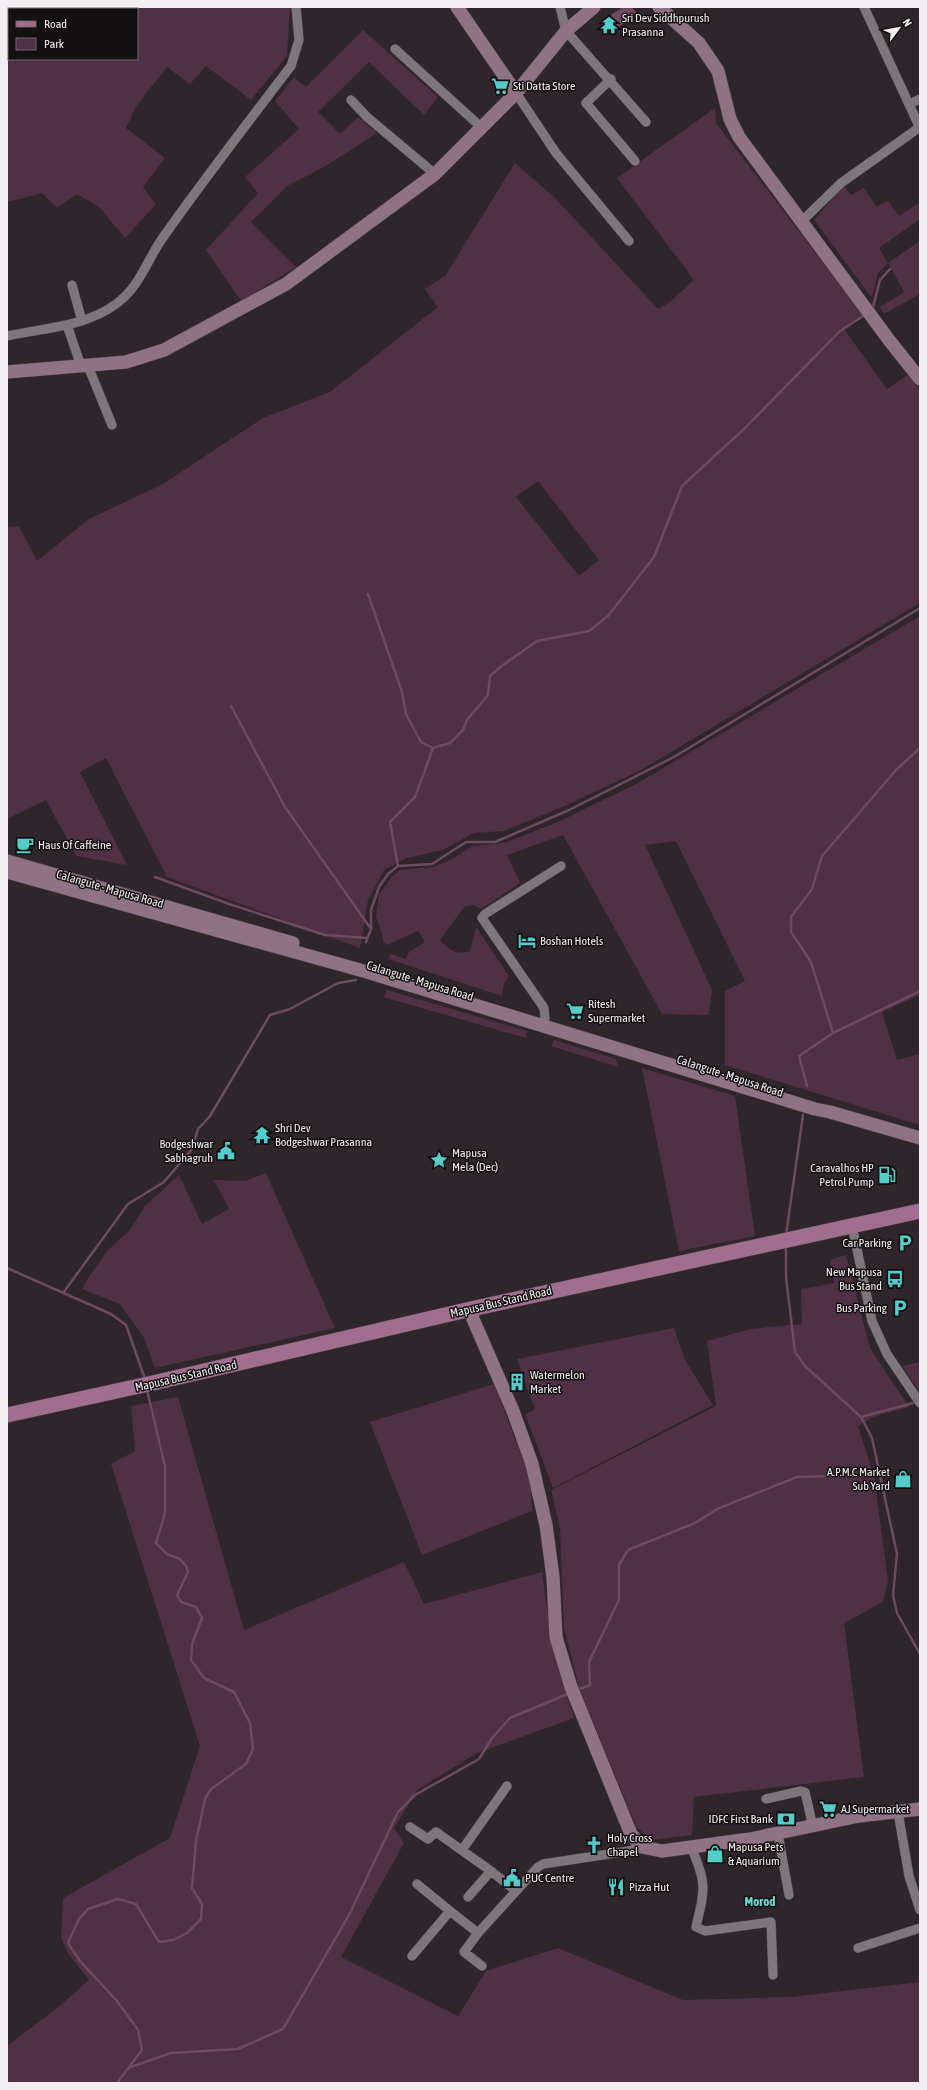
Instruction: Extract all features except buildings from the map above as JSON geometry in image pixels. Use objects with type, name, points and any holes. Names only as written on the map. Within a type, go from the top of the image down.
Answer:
[{"type":"main road","name":"Mapusa Bus Stand Road","points":[[7,1415],[472,1314],[920,1211]]},
{"type":"main road","name":"Mapusa Bus Stand Road","points":[[472,1314],[920,1221]]},
{"type":"street","points":[[7,336],[67,325],[82,320],[115,305],[134,288],[163,237],[291,66],[299,40],[296,7]]},
{"type":"street","points":[[457,7],[556,153],[629,241]]},
{"type":"street","points":[[560,7],[566,31],[611,79],[646,122]]},
{"type":"street","points":[[7,372],[126,362],[164,350],[286,284],[435,174],[516,93],[566,31],[594,7]]},
{"type":"street","points":[[659,7],[699,43],[718,71],[730,120],[739,137],[801,222],[920,379]]},
{"type":"street","points":[[801,222],[841,184],[920,127],[864,7]]},
{"type":"street","points":[[395,49],[481,127]]},
{"type":"street","points":[[611,79],[586,102],[634,161]]},
{"type":"street","points":[[909,104],[920,99]]},
{"type":"street","points":[[351,100],[367,117],[435,174]]},
{"type":"street","points":[[72,285],[82,320]]},
{"type":"street","points":[[67,325],[112,425]]},
{"type":"street","name":"Calangute - Mapusa Road","points":[[7,861],[201,915],[544,1022],[815,1109],[920,1138]]},
{"type":"street","points":[[544,1022],[544,1008],[482,918],[485,914],[561,866]]},
{"type":"street","name":"Calangute - Mapusa Road","points":[[7,872],[544,1022]]},
{"type":"street","points":[[854,1235],[872,1321],[887,1354],[920,1403]]},
{"type":"street","points":[[472,1314],[532,1464],[546,1526],[553,1584],[556,1637],[573,1691],[631,1834],[642,1847]]},
{"type":"street","points":[[462,1850],[507,1786]]},
{"type":"street","points":[[766,1798],[801,1791],[805,1792],[813,1826]]},
{"type":"street","points":[[482,1966],[464,1952],[478,1933],[543,1864],[629,1851],[642,1847],[662,1851],[691,1847],[778,1834],[859,1816],[920,1809]]},
{"type":"street","points":[[898,1812],[909,1876],[920,1910]]},
{"type":"street","points":[[410,1827],[428,1839],[436,1832],[491,1871],[516,1891]]},
{"type":"street","points":[[778,1834],[789,1895]]},
{"type":"street","points":[[691,1847],[701,1870],[704,1892],[696,1927],[705,1930],[771,1922],[773,1975]]},
{"type":"street","points":[[468,1897],[491,1871]]},
{"type":"street","points":[[417,1884],[478,1933]]},
{"type":"street","points":[[412,1956],[450,1911]]},
{"type":"street","points":[[858,1948],[920,1928]]},
{"type":"green space","points":[[7,7],[290,7],[287,56],[251,100],[206,66],[190,84],[167,67],[137,105],[126,128],[165,158],[143,187],[156,204],[125,238],[99,207],[77,194],[57,208],[42,193],[7,202]]},
{"type":"green space","points":[[363,30],[438,97],[424,115],[369,62],[318,112],[340,134],[358,117],[377,133],[324,167],[287,186],[251,222],[296,267],[241,301],[206,250],[258,193],[245,177],[299,129],[275,101],[294,77],[306,87]]},
{"type":"green space","points":[[715,108],[716,123],[863,315],[844,329],[887,389],[909,374],[920,390],[920,603],[641,770],[565,806],[504,831],[474,833],[443,850],[407,858],[384,870],[368,900],[360,948],[167,877],[106,758],[80,772],[127,865],[76,856],[46,800],[7,819],[7,527],[19,526],[37,561],[89,519],[163,484],[263,418],[330,392],[438,307],[425,289],[445,276],[515,163],[554,197],[658,309],[670,302],[694,280],[617,178]],"holes":[[[538,481],[599,560],[579,576],[516,497]]]},
{"type":"green space","points":[[844,186],[851,195],[864,188],[876,206],[888,201],[899,216],[920,202],[920,219],[879,248],[888,263],[878,273],[872,298],[814,220]]},
{"type":"green space","points":[[920,241],[920,294],[884,314],[880,307],[904,292],[888,263]]},
{"type":"green space","points":[[920,616],[920,995],[882,1012],[897,1060],[920,1054],[920,1125],[725,1065],[725,991],[745,981],[676,841],[645,845],[712,990],[709,1015],[662,1014],[563,835],[507,855],[520,883],[481,909],[474,905],[465,906],[440,940],[453,951],[460,953],[470,951],[476,927],[509,976],[504,983],[502,996],[388,959],[391,954],[406,959],[409,952],[425,942],[418,931],[387,945],[383,942],[382,933],[376,917],[379,894],[392,877],[400,870],[433,867],[454,858],[472,846],[504,843],[560,821],[638,783]]},
{"type":"green space","points":[[387,990],[527,1031],[526,1038],[383,997]]},
{"type":"green space","points":[[554,1040],[616,1059],[618,1067],[551,1046]]},
{"type":"green space","points":[[642,1068],[735,1096],[755,1236],[679,1251]]},
{"type":"green space","points":[[266,1173],[335,1328],[155,1368],[144,1338],[120,1304],[82,1289],[88,1278],[108,1250],[130,1230],[145,1206],[179,1175],[202,1224],[229,1209],[214,1180],[245,1181]]},
{"type":"green space","points":[[846,1255],[870,1348],[909,1407],[873,1417],[858,1426],[874,1476],[888,1581],[883,1602],[844,1623],[864,1777],[694,1797],[692,1835],[652,1840],[637,1828],[580,1691],[564,1628],[560,1528],[551,1490],[716,1406],[707,1341],[750,1329],[802,1324],[801,1289],[834,1283],[830,1260]]},
{"type":"green space","points":[[674,1328],[685,1360],[713,1405],[553,1488],[525,1414],[535,1410],[517,1359]]},
{"type":"green space","points":[[920,1362],[920,1392],[902,1366]]},
{"type":"green space","points":[[494,1384],[530,1478],[532,1511],[422,1555],[370,1422]]},
{"type":"green space","points":[[178,1397],[244,1630],[404,1562],[424,1604],[542,1572],[554,1646],[574,1718],[477,1753],[417,1790],[394,1828],[404,1843],[341,1957],[458,2016],[486,1971],[558,1948],[683,2000],[791,1997],[920,1982],[920,2083],[7,2083],[7,2046],[56,2009],[89,1980],[67,1952],[61,1937],[63,1898],[170,1838],[200,1746],[111,1464],[135,1451],[131,1406]]},
{"type":"shaded area","points":[[623,7],[632,7],[637,14],[618,27],[611,15]]},
{"type":"waterway","points":[[872,311],[880,280],[890,269]]},
{"type":"waterway","points":[[398,866],[390,822],[415,797],[433,748],[450,743],[463,730],[467,720],[488,695],[490,676],[537,641],[589,631],[608,616],[654,557],[682,486],[745,428],[840,331],[866,314]]},
{"type":"waterway","points":[[368,594],[402,692],[406,714],[421,742],[433,748]]},
{"type":"waterway","points":[[366,942],[371,929],[371,910],[379,887],[388,874],[398,866],[432,864],[466,842],[495,842],[569,810],[674,757],[920,608]]},
{"type":"waterway","points":[[231,706],[285,807],[371,929]]},
{"type":"waterway","points":[[833,1033],[811,962],[791,932],[791,917],[812,889],[822,856],[896,770],[920,748]]},
{"type":"waterway","points":[[155,877],[229,904],[325,935],[368,938]]},
{"type":"waterway","points":[[63,1293],[128,1204],[164,1182],[192,1149],[198,1129],[210,1116],[270,1015],[290,1009],[338,983],[356,980]]},
{"type":"waterway","points":[[807,1086],[799,1056],[833,1033],[920,991]]},
{"type":"waterway","points":[[786,1235],[803,1115]]},
{"type":"waterway","points":[[786,1246],[786,1277],[795,1352],[805,1366],[861,1417],[872,1438],[897,1554],[893,1595],[897,1613],[920,1654]]},
{"type":"waterway","points":[[7,1268],[111,1314],[126,1325],[145,1379]]},
{"type":"waterway","points":[[117,2083],[142,2050],[138,2030],[117,2001],[80,1961],[68,1943],[79,1919],[88,1909],[118,1899],[136,1904],[159,1942],[173,1940],[187,1933],[201,1919],[202,1904],[192,1888],[196,1841],[205,1799],[211,1789],[246,1764],[253,1749],[250,1723],[234,1692],[204,1678],[191,1660],[192,1644],[202,1618],[196,1607],[181,1602],[177,1595],[188,1572],[186,1566],[180,1559],[167,1554],[156,1543],[165,1513],[165,1466],[147,1390]]},
{"type":"waterway","points":[[861,1417],[917,1402]]},
{"type":"waterway","points":[[577,1690],[590,1685],[589,1662],[619,1600],[619,1565],[628,1550],[695,1523],[717,1509],[797,1477],[830,1476]]},
{"type":"waterway","points":[[131,2067],[171,2053],[238,2049],[283,2029],[349,1915],[398,1812],[415,1795],[479,1759],[492,1738],[510,1718],[570,1693]]},
{"type":"place","name":"Sri Dev Siddhpurush Prasanna","points":[[609,25]]},
{"type":"place","name":"Sti Datta Store","points":[[500,86]]},
{"type":"place","name":"Haus Of Caffeine","points":[[25,845]]},
{"type":"place","name":"Boshan Hotels","points":[[527,941]]},
{"type":"place","name":"Ritesh Supermarket","points":[[575,1011]]},
{"type":"place","name":"Shri Dev Bodgeshwar Prasanna","points":[[262,1135]]},
{"type":"place","name":"Bodgeshwar Sabhagruh","points":[[226,1151]]},
{"type":"place","name":"Mapusa Mela (Dec)","points":[[439,1160]]},
{"type":"place","name":"Caravalhos HP Petrol Pump","points":[[887,1175]]},
{"type":"place","name":"Car Parking","points":[[905,1243]]},
{"type":"place","name":"New Mapusa Bus Stand","points":[[895,1279]]},
{"type":"place","name":"Bus Parking","points":[[900,1308]]},
{"type":"place","name":"Watermelon Market","points":[[517,1382]]},
{"type":"place","name":"A.P.M.C Market Sub Yard","points":[[903,1479]]},
{"type":"place","name":"AJ Supermarket","points":[[828,1809]]},
{"type":"place","name":"IDFC First Bank","points":[[786,1819]]},
{"type":"place","name":"Holy Cross Chapel","points":[[594,1845]]},
{"type":"place","name":"Mapusa Pets & Aquarium","points":[[715,1854]]},
{"type":"place","name":"PUC Centre","points":[[512,1878]]},
{"type":"place","name":"Pizza Hut","points":[[616,1887]]},
{"type":"district","name":"Morod","points":[[760,1901]]}]
